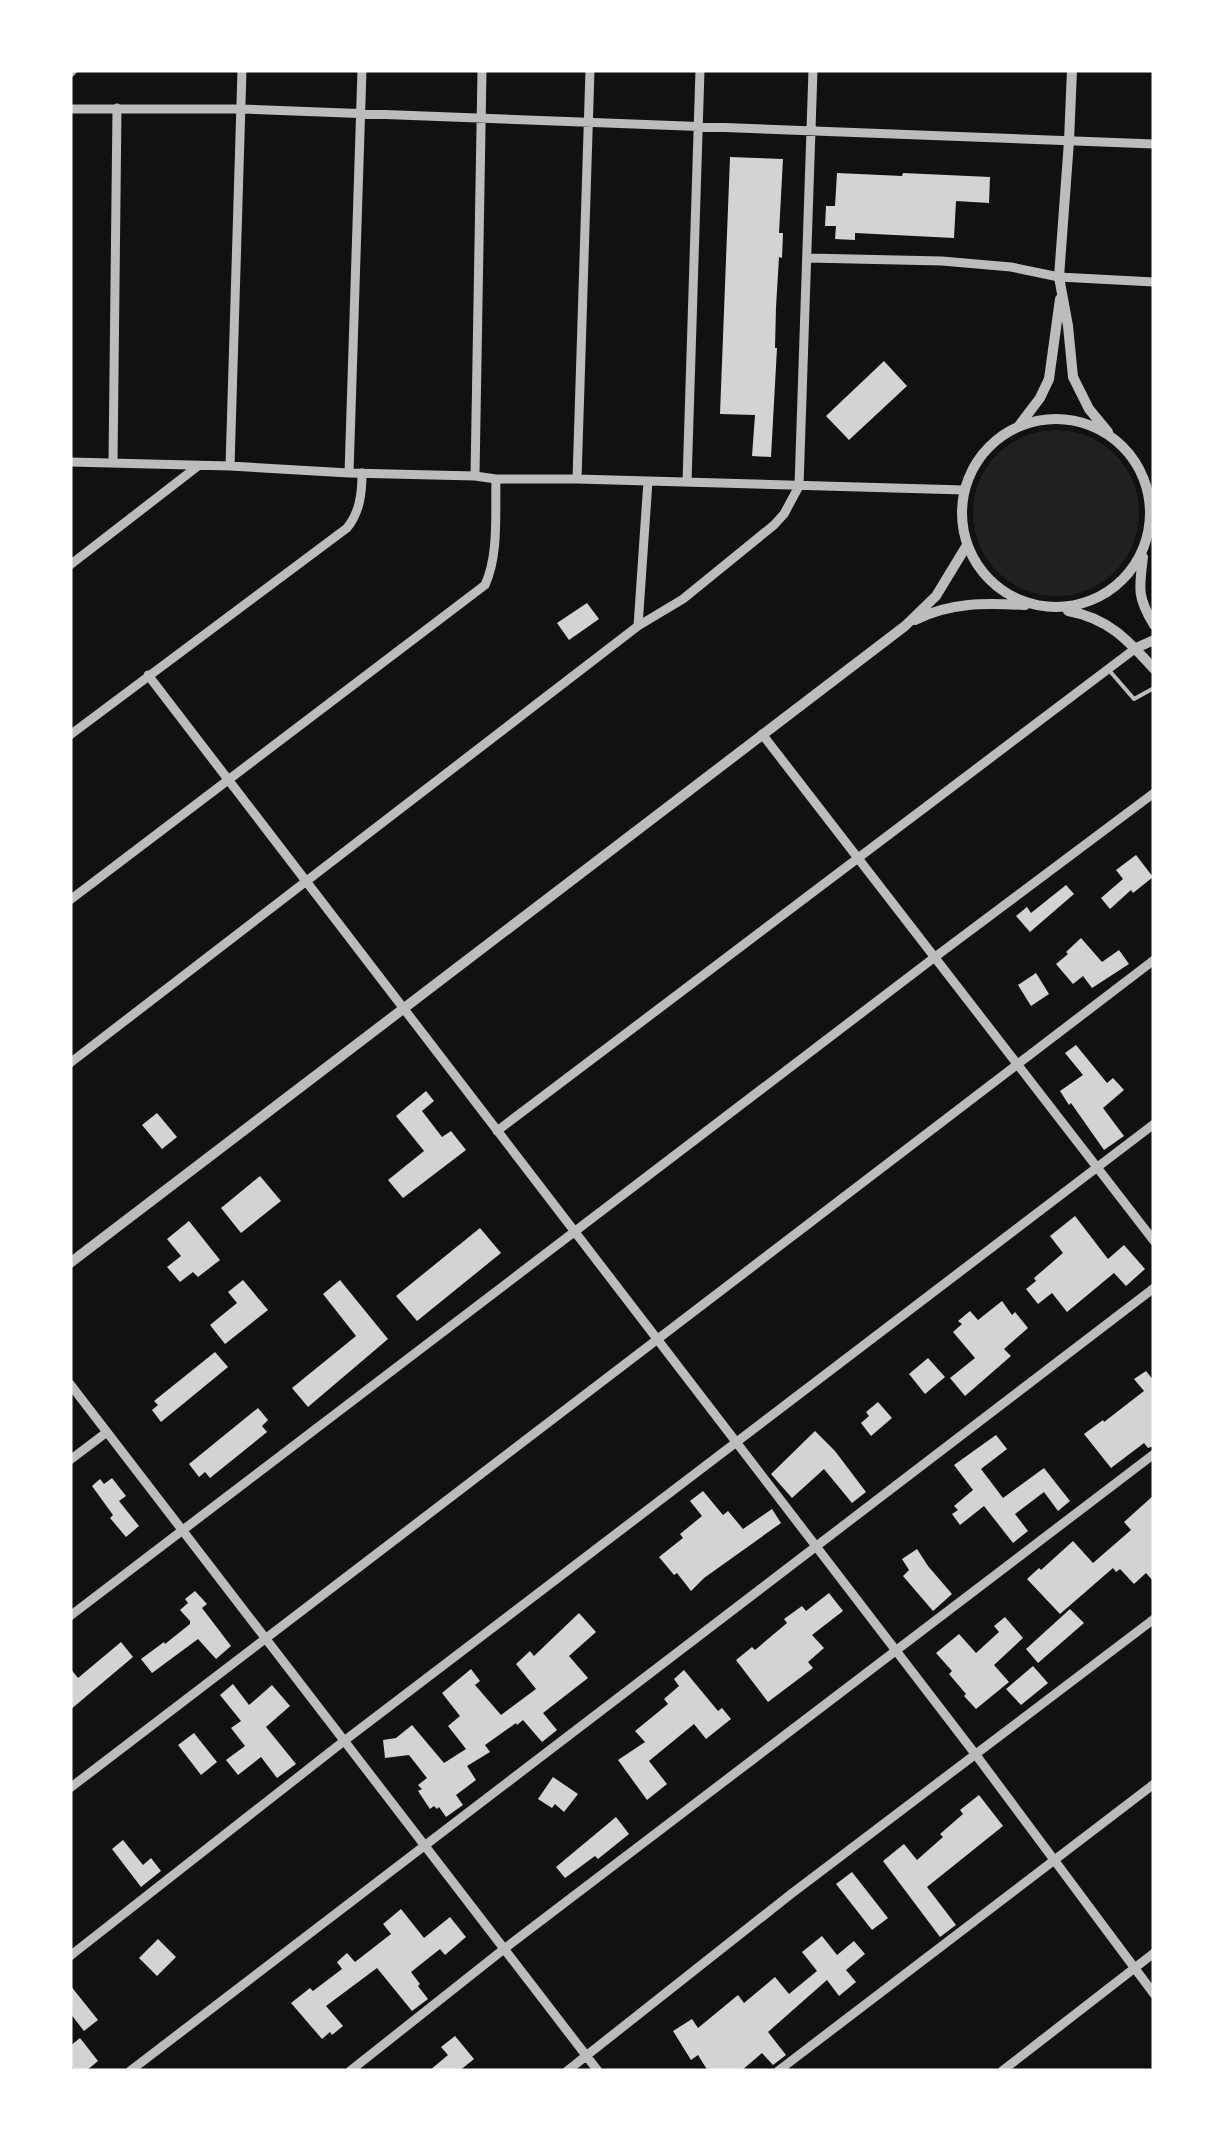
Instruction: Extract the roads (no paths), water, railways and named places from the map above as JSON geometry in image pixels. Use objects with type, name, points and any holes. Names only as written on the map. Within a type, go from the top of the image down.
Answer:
[{"type":"street","points":[[230,466],[242,70]]},
{"type":"street","points":[[348,473],[362,70]]},
{"type":"street","points":[[475,476],[482,70]]},
{"type":"street","points":[[576,479],[590,70]]},
{"type":"street","points":[[687,482],[700,70]]},
{"type":"street","points":[[70,1063],[638,626],[683,599],[784,514],[799,486],[813,70]]},
{"type":"street","points":[[1072,70],[1059,276],[1073,377],[1089,410],[1135,462],[1145,482],[1150,514],[1139,586],[1142,604],[1154,625]]},
{"type":"street","points":[[114,463],[117,108]]},
{"type":"street","points":[[70,109],[243,109],[1154,144]]},
{"type":"street","points":[[808,258],[942,261],[1059,276],[1154,282]]},
{"type":"street","points":[[1037,606],[1014,598],[978,566],[962,523],[964,490],[973,468],[988,448],[1018,427],[1040,398],[1049,378],[1061,294]]},
{"type":"street","points":[[1018,427],[1066,419],[1091,425],[1112,438]]},
{"type":"street","points":[[70,462],[496,479],[964,490]]},
{"type":"street","points":[[70,565],[199,466]]},
{"type":"street","points":[[70,735],[347,528],[355,518],[362,473]]},
{"type":"street","points":[[70,900],[485,586],[494,536],[496,479]]},
{"type":"street","points":[[638,626],[648,481]]},
{"type":"street","points":[[70,1263],[905,626],[936,596],[967,545]]},
{"type":"street","points":[[1053,608],[1087,602],[1108,592],[1133,567],[1144,546]]},
{"type":"street","points":[[905,626],[954,605],[1053,608],[1098,618],[1136,648],[1154,669]]},
{"type":"street","points":[[497,1131],[1136,648],[1154,640]]},
{"type":"street","points":[[148,675],[1055,1859],[1154,1994]]},
{"type":"street","points":[[762,734],[1154,1240]]},
{"type":"street","points":[[70,1616],[934,956],[1154,793]]},
{"type":"street","points":[[70,1788],[1154,960]]},
{"type":"street","points":[[70,1956],[344,1741],[1154,1124]]},
{"type":"street","points":[[130,2071],[1154,1288]]},
{"type":"street","points":[[70,1384],[598,2071]]},
{"type":"street","points":[[70,1460],[106,1432]]},
{"type":"street","points":[[350,2071],[1154,1454]]},
{"type":"street","points":[[567,2071],[791,1894],[1154,1619]]},
{"type":"street","points":[[778,2071],[1154,1784]]},
{"type":"street","points":[[1002,2071],[1154,1953]]},
{"type":"lane","points":[[1108,669],[1134,699],[1154,688]]}]
